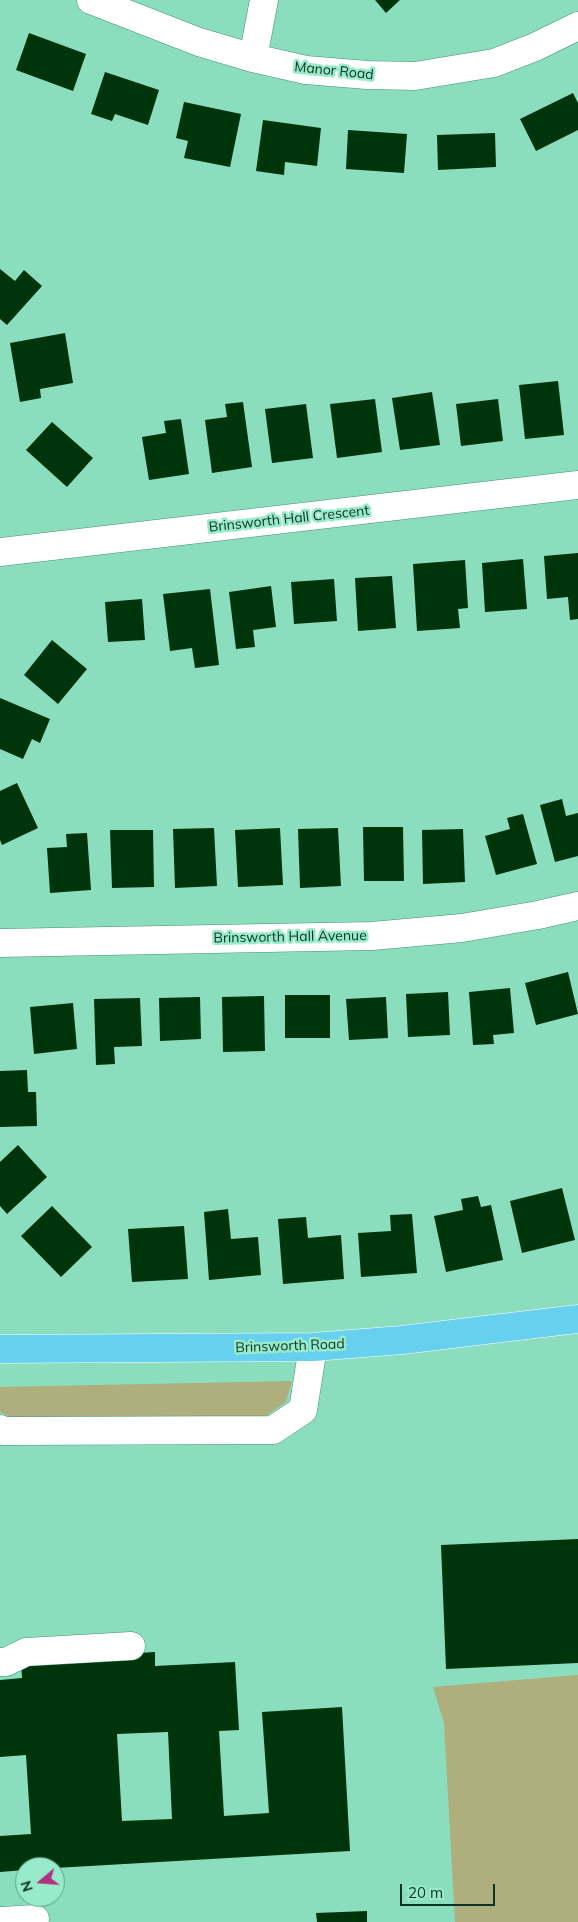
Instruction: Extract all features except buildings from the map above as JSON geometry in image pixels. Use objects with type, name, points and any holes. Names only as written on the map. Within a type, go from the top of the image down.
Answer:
[{"type":"main road","name":"Brinsworth Road","points":[[0,1349],[313,1347],[578,1319]]},
{"type":"street","name":"Manor Road","points":[[91,0],[199,42],[253,58],[306,70],[367,75],[415,76],[494,63],[535,47],[578,26]]},
{"type":"street","points":[[253,58],[264,0]]},
{"type":"street","name":"Brinsworth Hall Crescent","points":[[0,552],[578,486]]},
{"type":"street","name":"Brinsworth Hall Avenue","points":[[0,942],[372,936],[462,928],[578,906]]},
{"type":"street","points":[[0,1429],[2,1431],[273,1430],[303,1410],[313,1347]]},
{"type":"street","points":[[0,1662],[6,1662],[26,1652],[131,1646]]},
{"type":"street","points":[[0,1921],[36,1919]]},
{"type":"shaded area","points":[[292,1381],[286,1402],[266,1416],[19,1421],[0,1412],[0,1387]]},
{"type":"shaded area","points":[[578,1675],[578,1922],[455,1922],[444,1723],[433,1687]]}]
